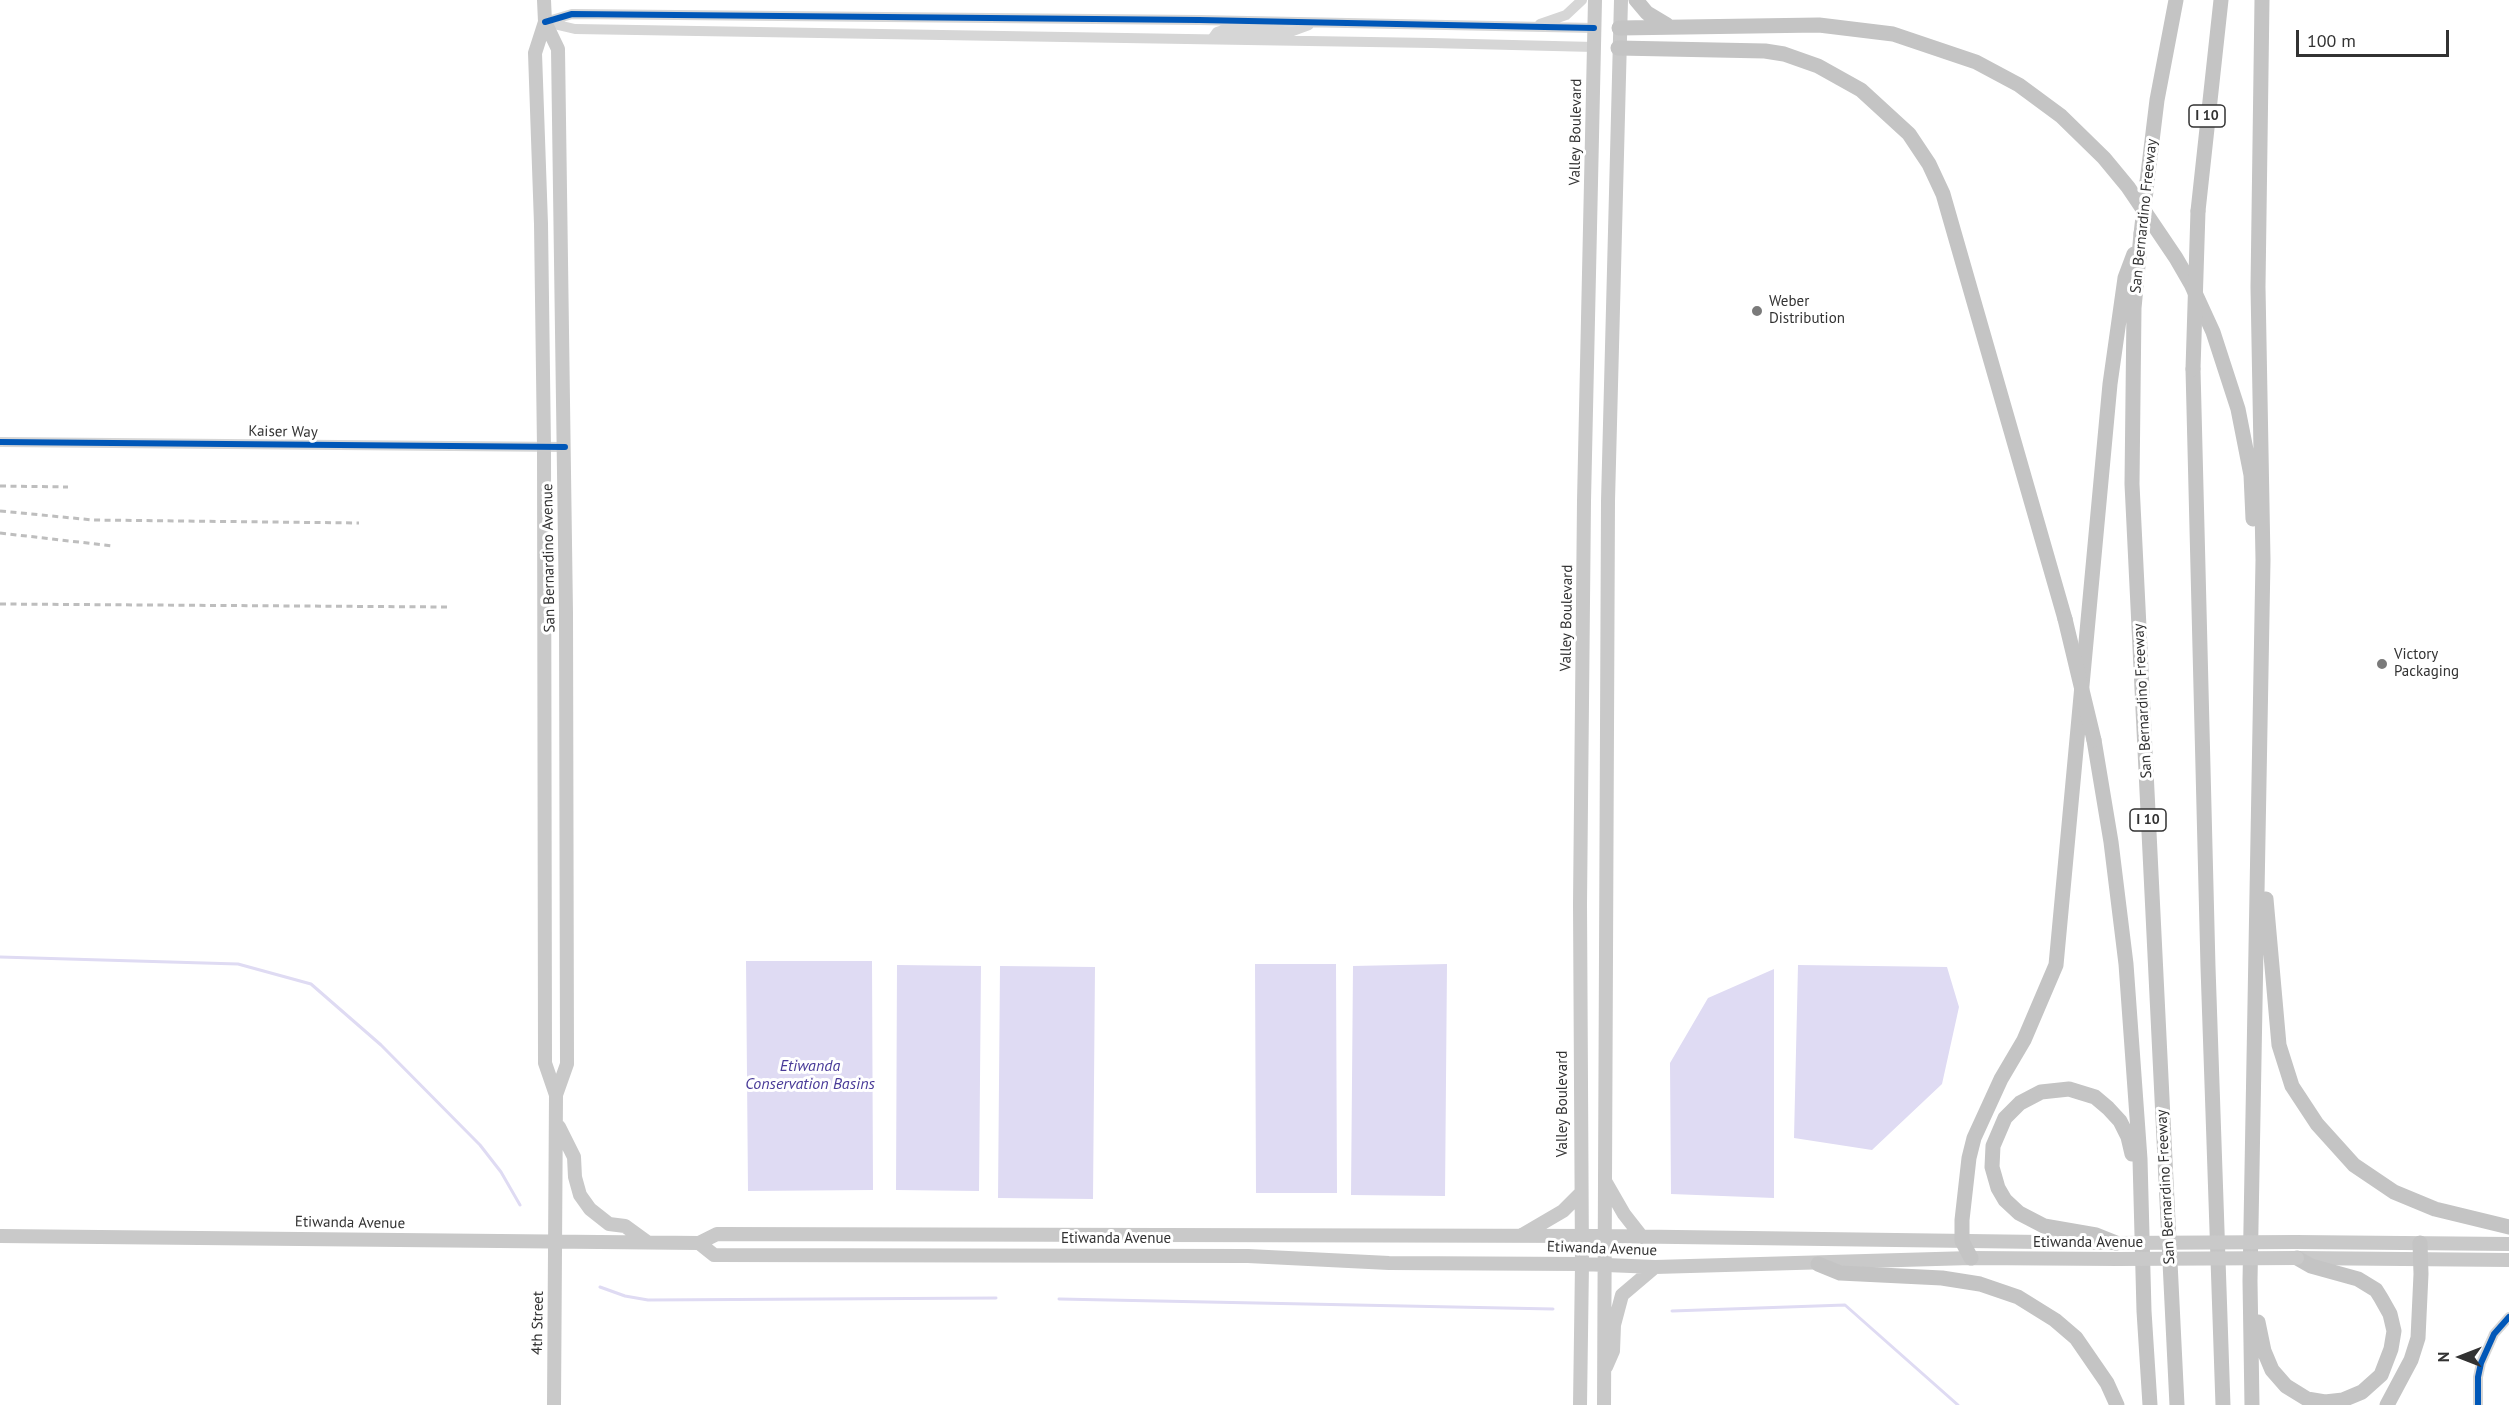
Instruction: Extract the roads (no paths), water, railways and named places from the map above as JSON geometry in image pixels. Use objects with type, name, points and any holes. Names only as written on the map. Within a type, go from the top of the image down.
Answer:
[{"type":"highway","points":[[1636,0],[1640,8],[1655,20],[1670,27]]},
{"type":"highway","name":"San Bernardino Freeway","points":[[2176,0],[2157,100],[2134,308],[2132,484],[2177,1405]]},
{"type":"highway","name":"I 10","points":[[2221,0],[2198,212],[2193,369],[2208,979],[2223,1405]]},
{"type":"highway","points":[[2252,1405],[2254,1023],[2259,858],[2262,609],[2262,463],[2258,287],[2262,6]]},
{"type":"highway","points":[[1619,28],[1838,26],[1893,34],[1976,62],[2019,85],[2061,116],[2104,158],[2128,187],[2176,258],[2213,332],[2238,409],[2251,475],[2255,570],[2262,609]]},
{"type":"highway","points":[[1618,48],[1765,51],[1784,54],[1818,66],[1861,90],[1909,134],[1929,164],[1943,194],[2065,619],[2094,740],[2119,897],[2126,964],[2140,1159],[2144,1311],[2151,1405]]},
{"type":"highway","points":[[1971,1258],[1962,1241],[1963,1211],[1974,1138],[2001,1079],[2024,1041],[2056,965],[2110,384],[2125,278],[2141,234]]},
{"type":"highway","points":[[2259,858],[2265,884],[2273,997],[2279,1045],[2292,1086],[2317,1124],[2354,1165],[2394,1192],[2435,1209],[2509,1227]]},
{"type":"highway","points":[[2116,1243],[2096,1235],[2044,1226],[2028,1219],[2009,1205],[1998,1188],[1992,1167],[1993,1146],[2000,1125],[2008,1113],[2020,1103],[2041,1092],[2069,1089],[2095,1097],[2120,1121],[2128,1137],[2140,1204]]},
{"type":"highway","points":[[2387,1405],[2411,1360],[2418,1338],[2420,1243]]},
{"type":"highway","points":[[2251,1263],[2255,1275],[2258,1326],[2264,1351],[2277,1377],[2286,1386],[2307,1399],[2337,1402],[2353,1397],[2375,1382],[2385,1367],[2393,1340],[2390,1314],[2376,1290],[2366,1283],[2311,1266],[2297,1258]]},
{"type":"highway","points":[[1818,1264],[1840,1273],[1942,1278],[1970,1282],[2018,1297],[2055,1320],[2076,1338],[2107,1383],[2116,1405]]},
{"type":"main road","name":"San Bernardino Avenue","points":[[544,0],[545,22],[536,50],[544,447],[545,1063],[556,1095],[556,1241]]},
{"type":"main road","name":"Valley Boulevard","points":[[1580,1405],[1582,1264],[1580,915],[1584,512],[1595,0]]},
{"type":"main road","points":[[1604,1405],[1608,511],[1621,0]]},
{"type":"main road","name":"San Bernardino Avenue","points":[[545,22],[558,49],[565,447],[567,1064],[556,1095]]},
{"type":"main road","points":[[1594,28],[1619,28]]},
{"type":"main road","points":[[1594,47],[1618,48]]},
{"type":"main road","points":[[556,1121],[574,1158],[575,1177],[580,1196],[590,1209],[609,1224],[625,1226],[647,1242]]},
{"type":"main road","points":[[1604,1180],[1624,1214],[1642,1237]]},
{"type":"main road","points":[[1520,1236],[1563,1211],[1581,1193]]},
{"type":"main road","name":"Etiwanda Avenue","points":[[0,1236],[699,1243],[717,1234],[1604,1236],[2116,1243],[2509,1244]]},
{"type":"main road","name":"4th Street","points":[[554,1405],[556,1241]]},
{"type":"main road","name":"Etiwanda Avenue","points":[[699,1243],[714,1255],[1236,1256],[1401,1263],[1582,1264],[1655,1267],[1971,1258],[2509,1260]]},
{"type":"main road","points":[[1604,1373],[1613,1351],[1614,1325],[1622,1295],[1655,1267]]},
{"type":"street","points":[[1534,26],[1566,15],[1582,0]]},
{"type":"street","points":[[545,22],[572,14],[1315,22],[1594,28]]},
{"type":"street","points":[[545,22],[574,29],[1594,47]]},
{"type":"street","points":[[1212,39],[1217,32],[1223,30],[1290,32],[1315,22]]},
{"type":"street","name":"Kaiser Way","points":[[0,442],[565,447]]},
{"type":"street","points":[[2478,1405],[2477,1385],[2481,1363],[2494,1334],[2509,1317]]},
{"type":"water","name":"Etiwanda Conservation Basins","points":[[746,961],[872,961],[873,1190],[748,1191]]},
{"type":"water","points":[[1255,964],[1336,964],[1337,1193],[1256,1193]]},
{"type":"water","points":[[1447,964],[1445,1196],[1351,1195],[1353,966]]},
{"type":"water","name":"Etiwanda Conservation Basins","points":[[897,965],[981,966],[979,1191],[896,1190]]},
{"type":"water","points":[[1798,965],[1947,967],[1959,1007],[1942,1084],[1872,1150],[1794,1138]]},
{"type":"water","points":[[1000,966],[1095,967],[1093,1199],[998,1198]]},
{"type":"water","points":[[1774,969],[1774,1198],[1671,1194],[1670,1063],[1708,998]]},
{"type":"waterway","points":[[0,957],[238,964],[311,984],[381,1045],[480,1145],[501,1172],[520,1205]]},
{"type":"waterway","points":[[600,1287],[625,1296],[648,1300],[996,1298]]},
{"type":"waterway","points":[[1059,1299],[1553,1309]]},
{"type":"waterway","points":[[1672,1311],[1845,1305],[1958,1405]]},
{"type":"railway","points":[[0,486],[68,487]]},
{"type":"railway","points":[[0,511],[93,520],[359,523]]},
{"type":"railway","points":[[0,533],[113,546]]},
{"type":"railway","points":[[0,604],[448,607]]},
{"type":"place","name":"Weber Distribution","points":[[1757,311]]},
{"type":"place","name":"Victory Packaging","points":[[2382,664]]}]
